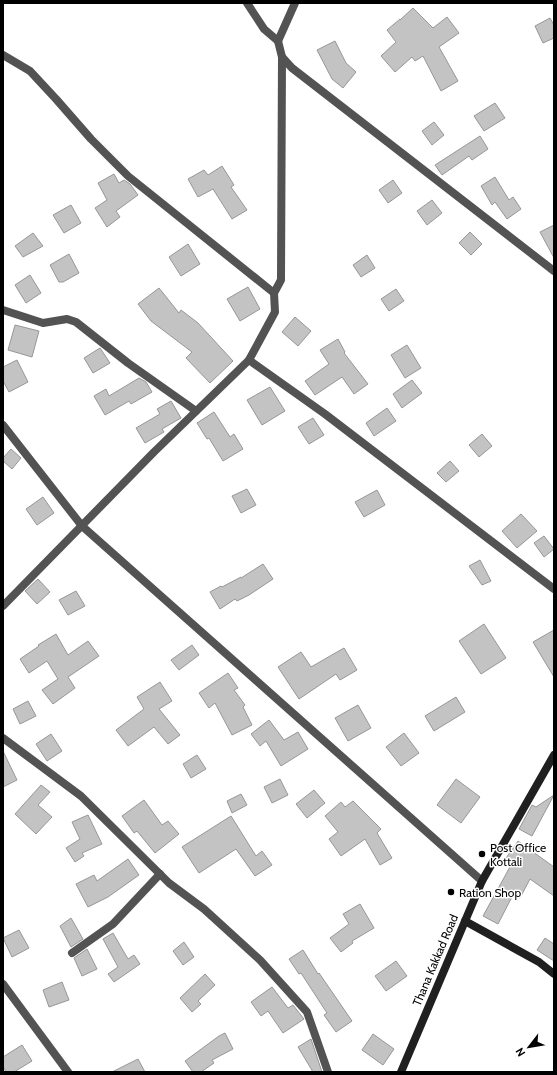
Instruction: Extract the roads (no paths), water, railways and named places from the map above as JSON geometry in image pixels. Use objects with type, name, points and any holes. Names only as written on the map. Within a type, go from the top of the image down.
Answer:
[{"type":"main road","name":"Thana Kakkad Road","points":[[400,1072],[482,881],[554,755]]},
{"type":"main road","points":[[465,921],[539,962],[554,974]]},
{"type":"street","points":[[3,606],[154,452],[249,360],[275,312],[274,293],[281,280],[282,57],[278,41],[264,29],[247,3]]},
{"type":"street","points":[[278,41],[294,3]]},
{"type":"street","points":[[3,55],[30,71],[91,139],[128,176],[274,293]]},
{"type":"street","points":[[282,57],[292,68],[554,271]]},
{"type":"street","points":[[3,310],[43,323],[67,319],[76,322],[128,363],[196,412]]},
{"type":"street","points":[[249,360],[325,414],[554,589]]},
{"type":"street","points":[[3,425],[82,526],[482,881]]},
{"type":"street","points":[[3,738],[81,796],[169,883],[204,909],[260,960],[307,1012],[328,1072]]},
{"type":"street","points":[[72,953],[113,924],[160,874]]},
{"type":"street","points":[[3,984],[68,1072]]},
{"type":"place","name":"Post Office Kottali","points":[[482,854]]},
{"type":"place","name":"Ration Shop","points":[[451,892]]}]
